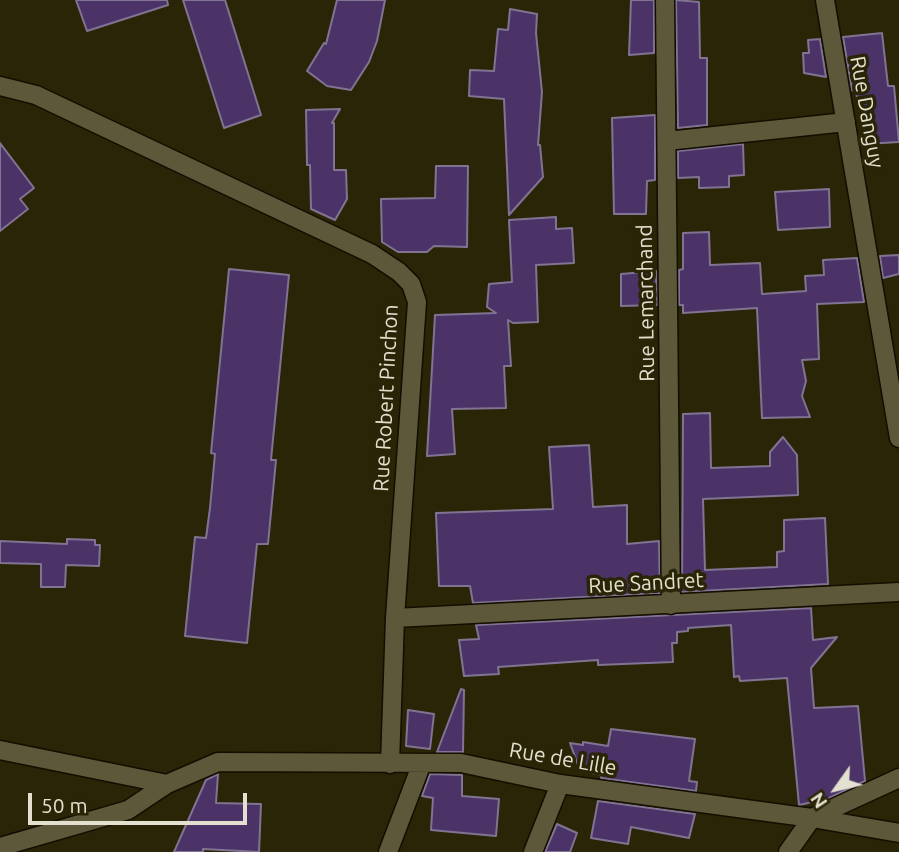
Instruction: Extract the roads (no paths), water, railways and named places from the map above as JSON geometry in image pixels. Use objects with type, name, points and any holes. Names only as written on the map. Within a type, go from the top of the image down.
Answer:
[{"type":"street","name":"Rue Lemarchand","points":[[666,0],[671,605]]},
{"type":"street","name":"Rue Danguy","points":[[825,0],[899,438]]},
{"type":"street","name":"Rue Robert Pinchon","points":[[0,86],[36,95],[281,210],[381,260],[411,284],[417,302],[395,618],[390,764]]},
{"type":"street","points":[[667,141],[846,122]]},
{"type":"street","name":"Rue Sandret","points":[[395,618],[899,592]]},
{"type":"street","points":[[0,750],[167,784]]},
{"type":"street","name":"Rue de Lille","points":[[167,784],[218,762],[461,763],[561,783],[812,818],[899,833]]},
{"type":"street","points":[[388,852],[422,763]]},
{"type":"street","points":[[788,852],[812,818],[899,778]]},
{"type":"street","points":[[533,852],[561,783]]},
{"type":"street","points":[[0,847],[128,810],[167,784]]}]
